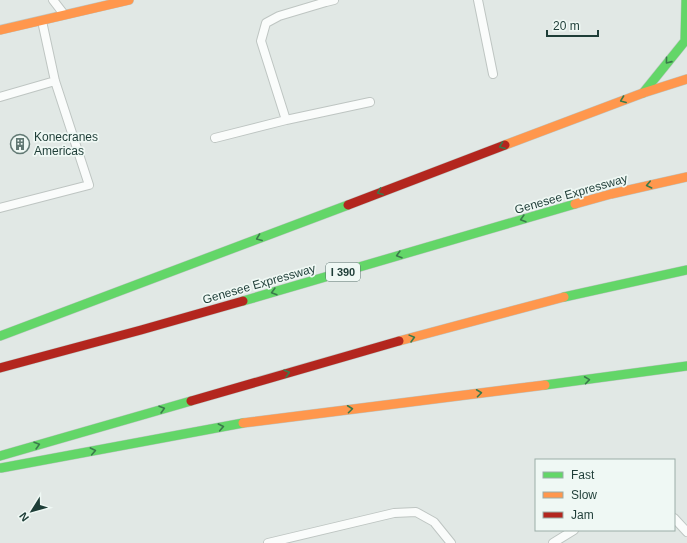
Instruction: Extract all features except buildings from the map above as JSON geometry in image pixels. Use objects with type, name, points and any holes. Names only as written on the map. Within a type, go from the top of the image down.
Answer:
[{"type":"main road","points":[[0,30],[129,0]]},
{"type":"main road","points":[[643,93],[685,41],[686,0]]},
{"type":"main road","points":[[0,336],[643,93],[687,79]]},
{"type":"main road","name":"Genesee Expressway","points":[[0,368],[141,330],[611,194],[687,177]]},
{"type":"main road","points":[[0,456],[386,345],[570,295],[687,270]]},
{"type":"main road","points":[[0,469],[249,422],[548,385],[687,366]]},
{"type":"lane","points":[[53,0],[65,15]]},
{"type":"lane","points":[[478,0],[493,74]]},
{"type":"lane","points":[[286,120],[261,41],[266,23],[279,16],[328,1]]},
{"type":"lane","points":[[0,208],[89,185],[55,81],[42,20]]},
{"type":"lane","points":[[0,97],[55,81]]},
{"type":"lane","points":[[215,138],[286,120],[370,102]]},
{"type":"lane","points":[[268,543],[394,513],[416,512],[434,522],[451,543]]},
{"type":"lane","points":[[675,519],[687,532]]},
{"type":"lane","points":[[553,543],[572,531]]},
{"type":"traffic: fast","points":[[643,93],[685,41],[686,0]]},
{"type":"traffic: fast","points":[[243,301],[575,204]]},
{"type":"traffic: fast","points":[[0,336],[348,205]]},
{"type":"traffic: fast","points":[[564,297],[687,270]]},
{"type":"traffic: fast","points":[[545,385],[687,366]]},
{"type":"traffic: fast","points":[[0,456],[191,401]]},
{"type":"traffic: fast","points":[[1,468],[243,423]]},
{"type":"traffic: slow","points":[[0,30],[129,0]]},
{"type":"traffic: slow","points":[[505,145],[643,93],[687,79]]},
{"type":"traffic: slow","points":[[575,204],[611,194],[687,177]]},
{"type":"traffic: slow","points":[[399,341],[564,297]]},
{"type":"traffic: slow","points":[[243,423],[545,385]]},
{"type":"traffic: jam","points":[[348,205],[505,145]]},
{"type":"traffic: jam","points":[[0,368],[243,301]]},
{"type":"traffic: jam","points":[[191,401],[399,341]]},
{"type":"place","name":"Konecranes Americas","points":[[20,144]]}]
